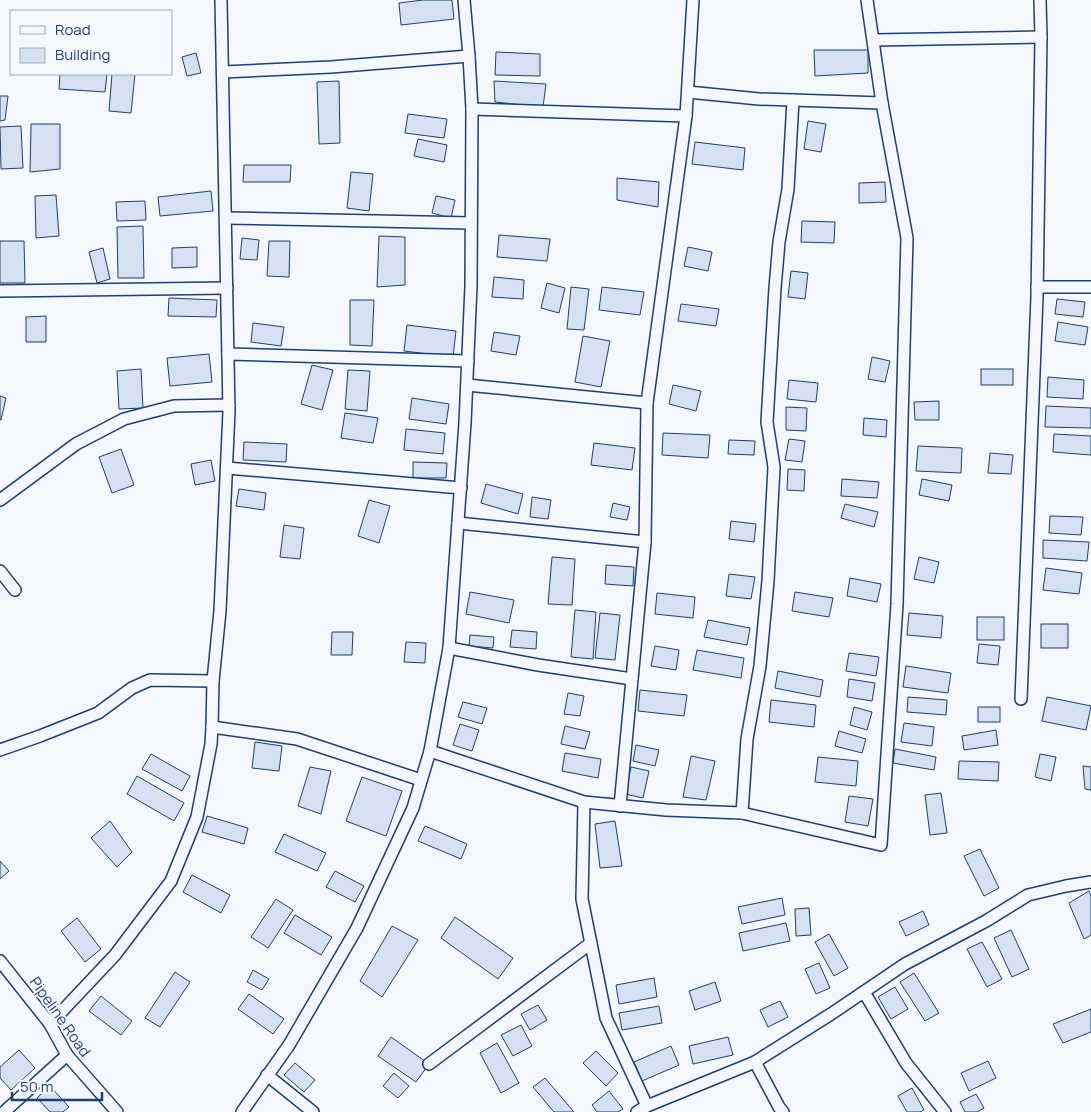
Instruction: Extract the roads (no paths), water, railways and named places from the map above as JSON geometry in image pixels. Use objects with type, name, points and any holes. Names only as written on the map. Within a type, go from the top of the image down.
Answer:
[{"type":"street","points":[[50,1024],[115,955],[171,881],[197,817],[211,744],[213,681],[220,611],[229,405],[221,0]]},
{"type":"street","points":[[242,1112],[289,1045],[358,928],[413,808],[430,751],[449,648],[467,385],[471,286],[472,109],[464,0]]},
{"type":"street","points":[[620,806],[645,542],[647,403],[686,116],[693,0]]},
{"type":"street","points":[[430,751],[584,802],[666,810],[742,813],[881,845],[897,604],[907,238],[882,103],[867,0]]},
{"type":"street","points":[[1022,699],[1037,287],[1040,0]]},
{"type":"street","points":[[874,40],[1041,37]]},
{"type":"street","points":[[223,72],[330,67],[469,56]]},
{"type":"street","points":[[688,92],[759,99],[882,103]]},
{"type":"street","points":[[742,813],[747,739],[760,666],[768,581],[774,467],[767,422],[775,288],[779,242],[788,189],[793,100]]},
{"type":"street","points":[[472,109],[686,116]]},
{"type":"street","points":[[226,218],[471,223]]},
{"type":"street","points":[[1037,287],[1091,287]]},
{"type":"street","points":[[0,291],[227,288]]},
{"type":"street","points":[[228,354],[468,361]]},
{"type":"street","points":[[467,385],[647,403]]},
{"type":"street","points":[[0,500],[76,444],[124,419],[174,406],[229,405]]},
{"type":"street","points":[[226,468],[461,488]]},
{"type":"street","points":[[458,522],[645,542]]},
{"type":"street","points":[[0,571],[15,590]]},
{"type":"street","points":[[449,648],[538,665],[632,679]]},
{"type":"street","points":[[0,750],[98,713],[132,688],[150,680],[213,681]]},
{"type":"street","points":[[212,727],[296,739],[421,780]]},
{"type":"street","points":[[584,802],[582,899],[606,1018],[642,1109],[755,1062],[906,964],[986,922],[1028,895],[1091,882]]},
{"type":"street","points":[[429,1064],[591,943]]},
{"type":"street","name":"Pipeline Road","points":[[0,960],[50,1024],[67,1055],[117,1112]]},
{"type":"street","points":[[864,992],[906,1063],[945,1112]]},
{"type":"street","points":[[4,1112],[67,1055]]},
{"type":"street","points":[[755,1062],[783,1112]]},
{"type":"street","points":[[267,1075],[313,1112]]}]
